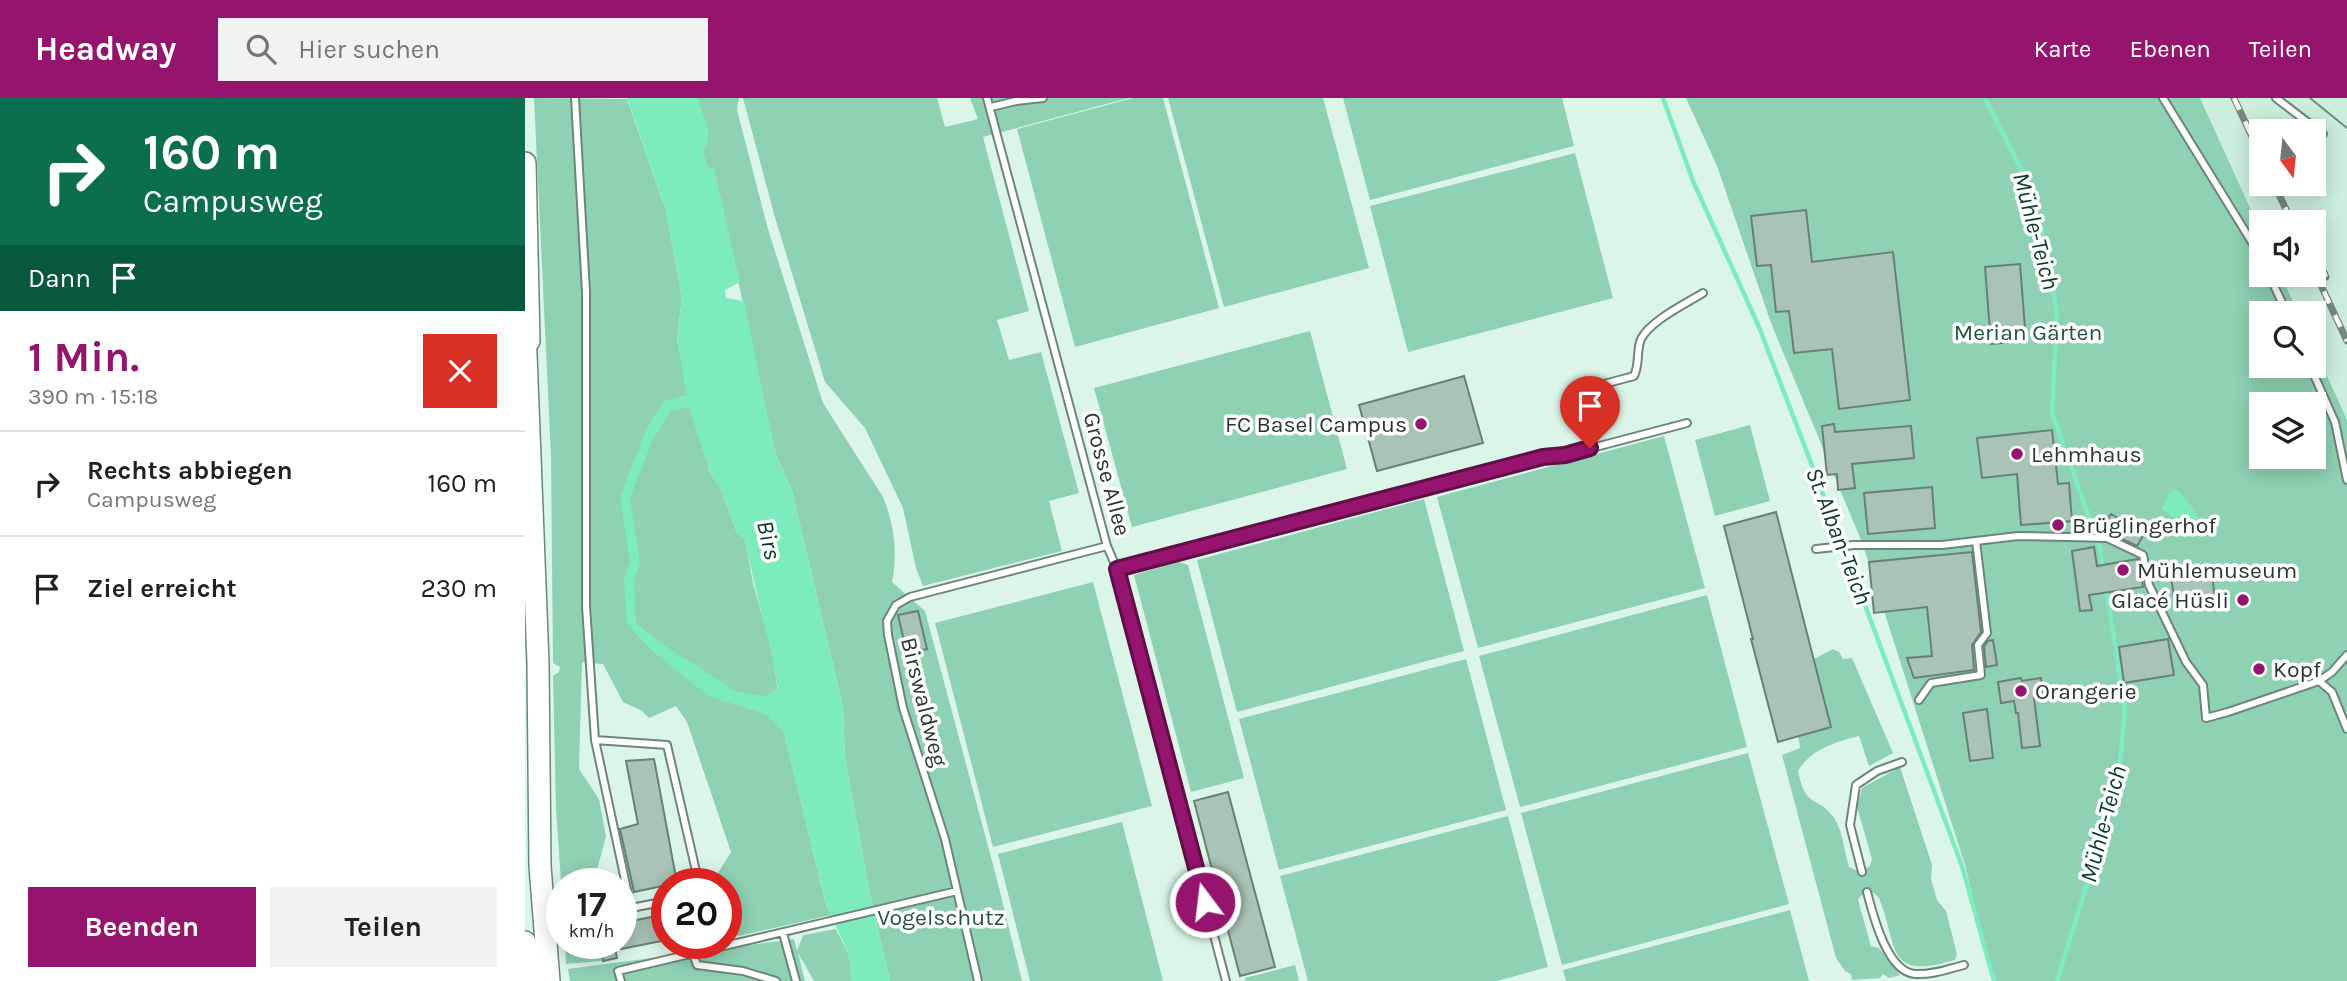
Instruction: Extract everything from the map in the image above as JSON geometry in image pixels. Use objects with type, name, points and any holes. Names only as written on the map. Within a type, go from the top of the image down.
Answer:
[{"type":"highway","points":[[525,163],[530,441]]},
{"type":"highway","points":[[525,329],[538,663],[540,866],[549,981]]},
{"type":"highway","points":[[540,866],[552,911],[559,981]]},
{"type":"highway","points":[[525,942],[528,981]]},
{"type":"lane","points":[[575,98],[586,292],[586,606],[595,740],[631,908],[651,904]]},
{"type":"lane","name":"Grosse Allee","points":[[987,98],[1107,546],[1117,569],[1226,981]]},
{"type":"lane","points":[[991,107],[1043,98]]},
{"type":"lane","points":[[2163,98],[2249,238]]},
{"type":"lane","points":[[2276,98],[2302,119]]},
{"type":"lane","points":[[1604,384],[1633,376],[1638,369],[1640,342],[1647,329],[1703,293]]},
{"type":"lane","points":[[2315,378],[2335,422],[2347,480]]},
{"type":"lane","points":[[1117,569],[1543,457],[1565,455],[1687,423]]},
{"type":"lane","points":[[1816,549],[1854,545],[1943,545],[2018,536],[2107,538],[2143,555],[2149,584],[2186,662],[2203,685],[2206,718],[2319,681],[2347,655]]},
{"type":"lane","points":[[1919,700],[1931,683],[1981,675],[1978,645],[1987,633],[1976,541]]},
{"type":"lane","name":"Birswaldweg","points":[[978,981],[945,839],[903,708],[887,621],[896,605],[910,597],[1107,546]]},
{"type":"lane","points":[[2319,681],[2332,692],[2347,729]]},
{"type":"lane","points":[[595,740],[667,745],[695,868]]},
{"type":"lane","points":[[1862,872],[1850,825],[1856,785],[1877,771],[1902,762]]},
{"type":"lane","points":[[742,941],[895,908],[957,891]]},
{"type":"lane","points":[[1867,892],[1874,920],[1885,946],[1900,968],[1913,974],[1938,972],[1964,965]]},
{"type":"lane","points":[[783,933],[796,981]]},
{"type":"lane","points":[[621,981],[618,971],[671,959]]},
{"type":"lane","points":[[695,959],[697,965],[743,971],[776,981]]},
{"type":"shaded area","points":[[2200,98],[2347,98],[2347,420],[2326,374],[2326,301],[2293,301],[2286,287],[2326,287],[2326,210],[2251,210]]},
{"type":"green space","points":[[534,98],[627,99],[666,211],[682,297],[677,340],[709,471],[721,489],[737,533],[745,539],[753,583],[772,650],[784,733],[831,915],[742,935],[742,868],[721,868],[731,852],[687,722],[676,706],[649,718],[642,711],[623,702],[603,664],[582,662],[579,769],[599,799],[606,837],[597,868],[560,868],[553,676],[559,672],[560,667],[553,663],[551,456]]},
{"type":"green space","name":"Vogelschutz","points":[[698,98],[739,98],[737,110],[768,229],[823,403],[883,497],[894,539],[892,582],[925,611],[1022,981],[890,981],[870,895],[845,758],[843,707],[792,491],[775,452],[714,169],[707,167],[703,152]]},
{"type":"green space","points":[[743,98],[937,98],[945,127],[978,119],[970,98],[1129,98],[983,137],[1029,311],[997,320],[1009,360],[1041,352],[1079,493],[1049,501],[1062,551],[923,586],[916,568],[903,508],[865,428],[825,382],[774,214]]},
{"type":"green space","points":[[1133,98],[1163,98],[1219,308],[1075,347],[1017,129]]},
{"type":"green space","points":[[1168,98],[1323,98],[1369,268],[1224,307]]},
{"type":"green space","points":[[1343,98],[1562,98],[1574,146],[1370,200]]},
{"type":"green space","name":"Merian Gärten","points":[[1686,98],[2200,98],[2251,210],[2249,287],[2286,287],[2293,301],[2249,301],[2249,378],[2326,378],[2326,374],[2347,420],[2347,981],[1993,981],[1965,865],[1863,545],[1771,323],[1717,166]]},
{"type":"green space","points":[[1575,153],[1613,298],[1408,352],[1370,206]]},
{"type":"green space","points":[[1310,331],[1347,469],[1132,527],[1094,388]]},
{"type":"green space","points":[[1750,425],[1770,501],[1715,516],[1695,440]]},
{"type":"green space","points":[[1664,436],[1705,588],[1478,648],[1437,497]]},
{"type":"green space","points":[[1424,499],[1464,651],[1237,712],[1197,560]]},
{"type":"green space","points":[[1178,562],[1188,565],[1244,778],[1191,792],[1134,575]]},
{"type":"green space","points":[[1093,582],[1152,806],[993,847],[935,623]]},
{"type":"green space","points":[[1707,595],[1747,747],[1520,807],[1479,656]]},
{"type":"green space","points":[[1833,649],[1839,652],[1843,659],[1852,658],[1893,753],[1869,766],[1859,736],[1842,741],[1817,752],[1803,763],[1798,771],[1801,784],[1809,797],[1823,806],[1834,818],[1849,867],[1860,872],[1870,866],[1872,859],[1857,807],[1862,788],[1900,767],[1932,865],[1931,879],[1937,900],[1946,911],[1957,954],[1955,960],[1916,966],[1905,963],[1893,945],[1879,898],[1874,893],[1863,894],[1858,900],[1871,946],[1879,948],[1900,975],[1889,978],[1883,974],[1880,978],[1852,980],[1851,974],[1845,971],[1836,958],[1782,755],[1800,748],[1798,736],[1831,727],[1814,659]]},
{"type":"green space","points":[[1466,659],[1506,810],[1279,870],[1239,719]]},
{"type":"green space","points":[[1748,753],[1789,904],[1562,965],[1521,813]]},
{"type":"green space","points":[[1508,816],[1548,967],[1497,981],[1308,981],[1280,876]]},
{"type":"green space","points":[[1122,822],[1163,981],[1030,981],[998,854]]},
{"type":"green space","points":[[1790,910],[1809,981],[1566,981],[1563,970]]},
{"type":"green space","points":[[836,929],[849,955],[852,981],[814,981],[798,953],[805,981],[570,981],[568,969],[651,958],[742,959],[742,946],[794,939],[797,951],[803,935]]},
{"type":"green space","points":[[566,959],[602,961],[566,964]]},
{"type":"green space","points":[[1295,965],[1299,981],[1245,981],[1245,978]]},
{"type":"water","name":"Birs","points":[[627,98],[698,98],[707,125],[708,138],[703,152],[707,166],[714,169],[740,282],[725,290],[726,298],[744,301],[775,452],[792,491],[843,707],[845,758],[870,895],[890,981],[852,981],[849,955],[826,904],[784,733],[767,715],[708,696],[650,649],[627,624],[624,580],[630,561],[620,497],[647,428],[664,401],[687,395],[677,340],[682,297],[666,211]],"holes":[[[689,407],[709,471],[721,489],[737,533],[745,539],[778,688],[766,696],[737,692],[662,644],[636,623],[634,580],[640,563],[630,498],[653,439],[671,411]]]},
{"type":"water","points":[[2175,489],[2197,514],[2202,531],[2197,534],[2187,537],[2179,534],[2174,518],[2162,509],[2168,494]]},
{"type":"building","points":[[1806,210],[1812,262],[1893,252],[1910,400],[1839,409],[1832,349],[1794,353],[1789,311],[1776,312],[1771,265],[1757,266],[1751,216]]},
{"type":"building","points":[[2020,264],[2026,341],[1991,344],[1985,267]]},
{"type":"building","name":"FC Basel Campus","points":[[1464,376],[1483,443],[1377,471],[1359,405]]},
{"type":"building","points":[[1834,424],[1835,432],[1911,426],[1914,458],[1852,464],[1855,488],[1838,490],[1837,474],[1827,475],[1822,426]]},
{"type":"building","points":[[2052,430],[2058,484],[2069,483],[2072,521],[2021,525],[2017,474],[1982,478],[1977,438]]},
{"type":"building","points":[[1932,487],[1935,528],[1868,534],[1864,493]]},
{"type":"building","points":[[1776,512],[1831,727],[1778,742],[1724,526]]},
{"type":"building","points":[[2111,514],[2144,534],[2137,546],[2101,529]]},
{"type":"building","points":[[2094,547],[2097,566],[2138,559],[2143,587],[2089,595],[2092,610],[2080,611],[2072,551]]},
{"type":"building","points":[[1972,552],[1981,632],[1972,645],[1974,670],[1914,678],[1907,658],[1932,656],[1927,607],[1874,613],[1869,562]]},
{"type":"building","points":[[2212,572],[2215,602],[2175,606],[2171,576]]},
{"type":"building","points":[[918,611],[927,649],[907,654],[898,615]]},
{"type":"building","points":[[2168,639],[2174,675],[2124,683],[2119,647]]},
{"type":"building","points":[[1993,640],[1997,665],[1986,667],[1984,647],[1988,641]]},
{"type":"building","points":[[2021,678],[2022,681],[2041,678],[2044,696],[2034,698],[2040,746],[2022,748],[2014,701],[2001,703],[1998,682]]},
{"type":"building","points":[[1987,709],[1993,758],[1970,761],[1963,713]]},
{"type":"building","points":[[654,759],[674,868],[651,868],[651,888],[637,891],[637,868],[629,868],[620,829],[638,824],[626,761]]},
{"type":"building","points":[[1228,792],[1275,967],[1240,976],[1194,801]]},
{"type":"building","points":[[651,917],[651,943],[637,946],[637,920]]},
{"type":"waterway","name":"St. Alban-Teich","points":[[1663,98],[1693,181],[1759,327],[1849,562],[1962,866],[1994,981]]},
{"type":"waterway","name":"Mühle-Teich","points":[[1985,98],[2028,183],[2047,252],[2057,314],[2052,413],[2100,548],[2103,569]]},
{"type":"waterway","name":"Mühle-Teich","points":[[2057,981],[2118,784],[2125,709],[2106,588]]},
{"type":"tram line","points":[[2310,98],[2347,128]]},
{"type":"railway","points":[[2234,98],[2249,130]]},
{"type":"railway","points":[[2280,196],[2286,210]]},
{"type":"railway","points":[[2322,287],[2347,341]]},
{"type":"place","name":"FC Basel Campus","points":[[1421,424]]},
{"type":"place","name":"Lehmhaus","points":[[2017,454]]},
{"type":"place","name":"Brüglingerhof","points":[[2058,525]]},
{"type":"place","name":"Mühlemuseum","points":[[2123,570]]},
{"type":"place","name":"Glacé Hüsli","points":[[2243,600]]},
{"type":"place","name":"Kopf","points":[[2259,669]]},
{"type":"place","name":"Orangerie","points":[[2021,691]]},
{"type":"route","points":[[1205,902],[1117,569],[1543,457],[1565,455],[1590,448]]}]
